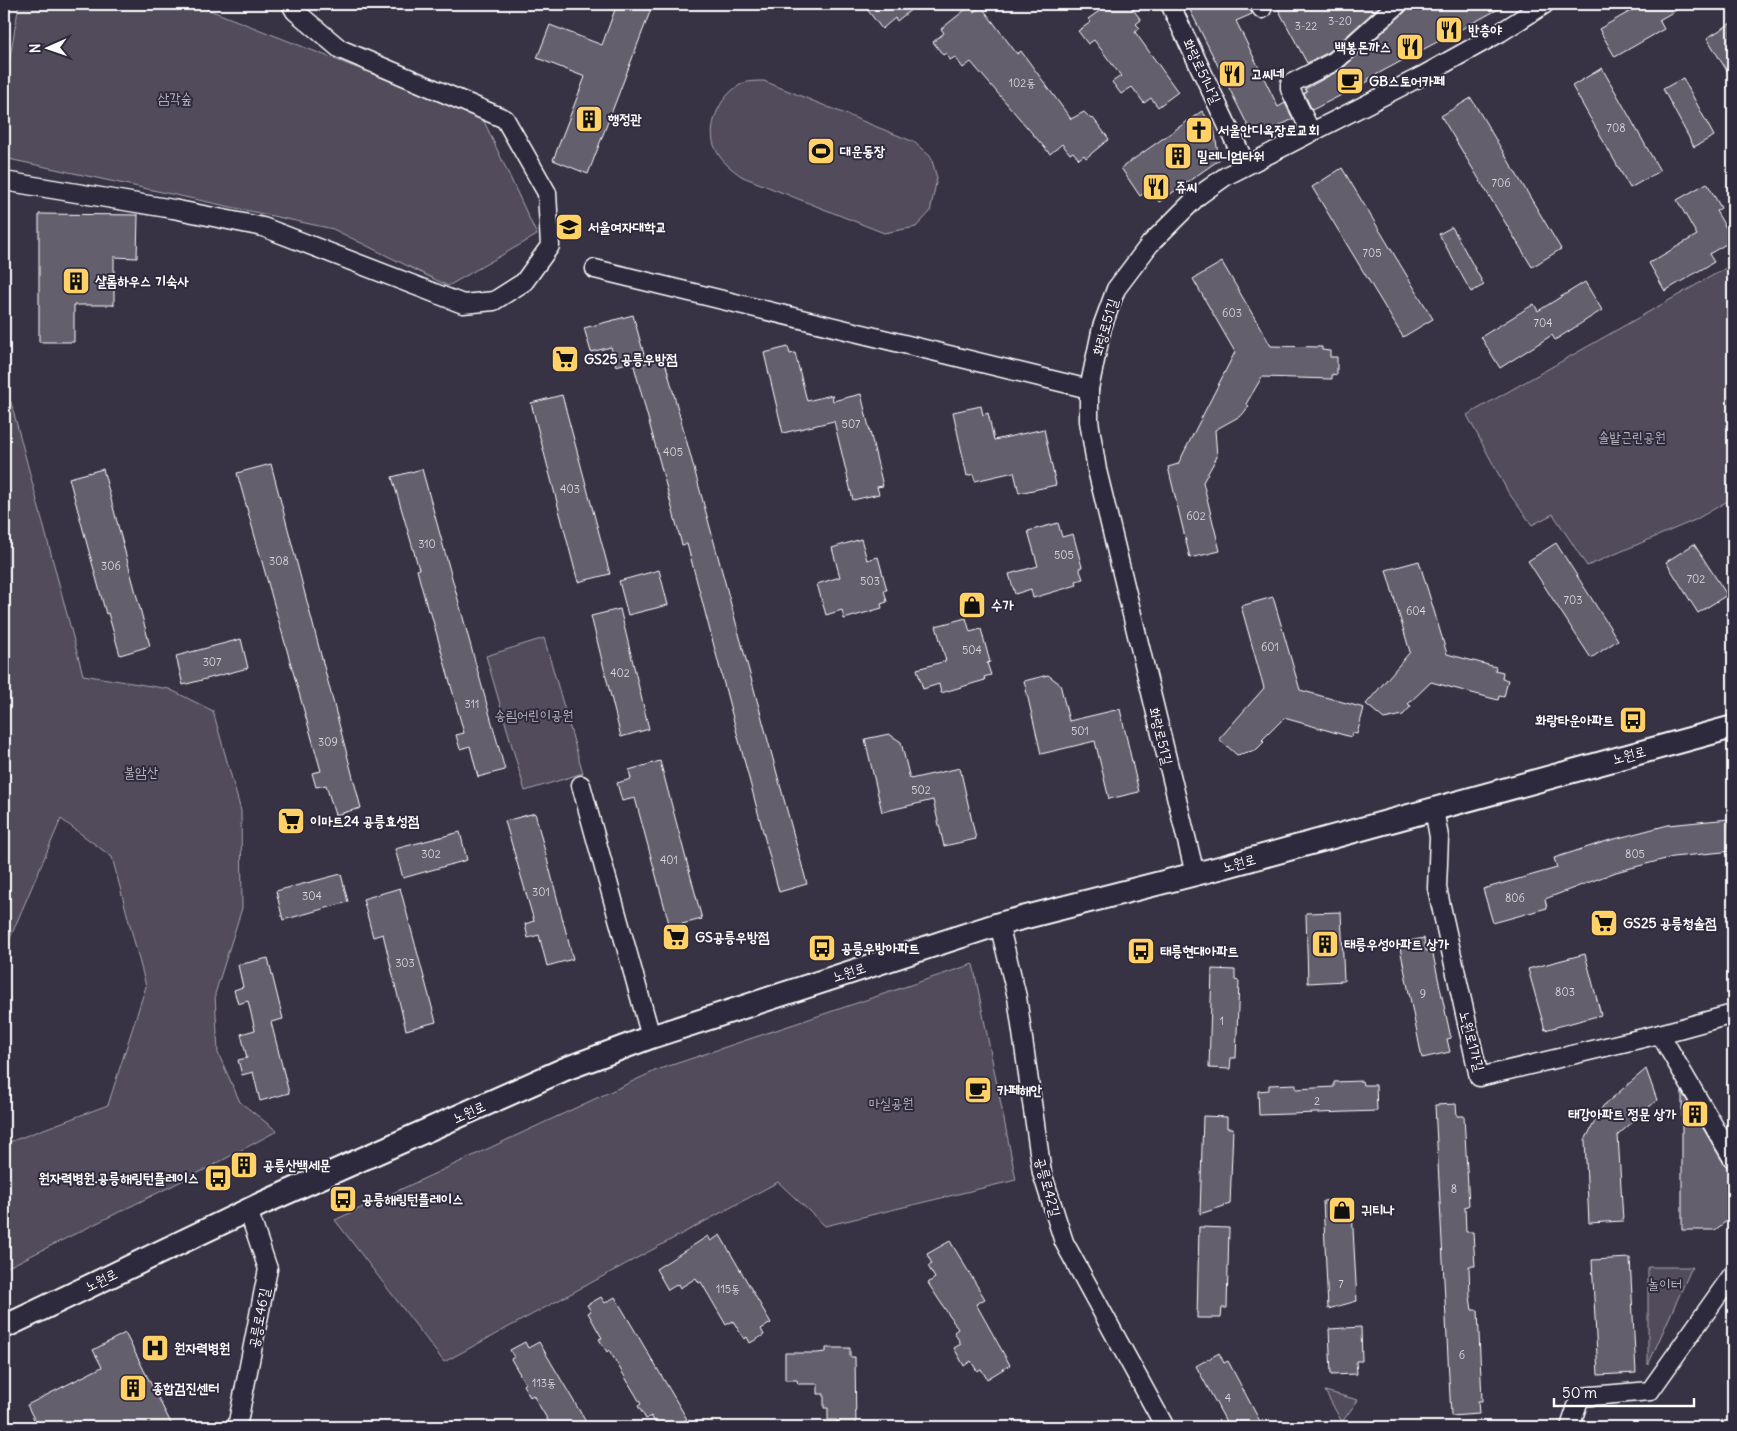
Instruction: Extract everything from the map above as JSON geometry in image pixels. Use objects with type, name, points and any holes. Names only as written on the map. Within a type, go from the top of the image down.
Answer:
[{"type":"main road","name":"노원로","points":[[4,1327],[248,1210],[565,1069],[651,1037],[999,924],[1195,874],[1733,726]]},
{"type":"street","points":[[4,181],[173,209],[263,227],[463,304],[494,301],[524,282],[550,246],[547,192],[505,119],[340,49],[295,11],[291,4]]},
{"type":"street","name":"화랑로51나길","points":[[1170,4],[1246,165]]},
{"type":"street","points":[[1312,132],[1290,90],[1290,84],[1334,61],[1398,4]]},
{"type":"street","name":"화랑로51길","points":[[1195,874],[1097,470],[1089,421],[1089,389],[1102,327],[1116,289],[1150,244],[1198,196],[1246,165],[1430,72],[1501,32],[1545,4]]},
{"type":"street","points":[[595,269],[1089,389]]},
{"type":"street","points":[[581,785],[651,1037]]},
{"type":"street","name":"노원로1가길","points":[[1434,809],[1439,836],[1437,888],[1479,1077],[1660,1034],[1733,1014]]},
{"type":"street","name":"공릉로42길","points":[[999,924],[1018,996],[1042,1173],[1064,1242],[1165,1427]]},
{"type":"street","points":[[1660,1034],[1733,1159]]},
{"type":"street","name":"공릉로46길","points":[[238,1427],[268,1269],[248,1210]]},
{"type":"street","points":[[1570,1427],[1580,1397],[1650,1392],[1733,1274]]},
{"type":"green space","name":"삼각숲","points":[[19,4],[194,4],[482,117],[537,235],[448,286],[333,229],[4,158],[4,93]]},
{"type":"green space","name":"대운동장","points":[[764,81],[914,142],[931,157],[937,178],[930,212],[916,227],[884,233],[743,177],[734,171],[722,160],[714,145],[713,127],[718,109],[729,93],[736,87],[746,82]]},
{"type":"green space","name":"솔밭근린공원","points":[[1733,264],[1733,498],[1695,520],[1587,566],[1553,514],[1532,525],[1508,492],[1467,415]]},
{"type":"green space","name":"불암산","points":[[11,402],[83,675],[169,689],[213,711],[241,811],[242,908],[215,994],[218,1053],[240,1102],[277,1131],[208,1168],[4,1269],[4,1144],[108,1105],[146,986],[112,857],[61,819],[4,952],[4,404]]},
{"type":"green space","name":"송림어린이공원","points":[[544,638],[583,773],[525,791],[486,656]]},
{"type":"green space","name":"마실공원","points":[[973,964],[1016,1180],[825,1226],[778,1182],[444,1362],[335,1220],[657,1070]]},
{"type":"green space","name":"놀이터","points":[[1648,1267],[1692,1267],[1648,1365]]},
{"type":"green space","points":[[1325,1391],[1358,1400],[1342,1422]]},
{"type":"building","name":"행정관","points":[[617,4],[653,4],[588,174],[553,160],[585,77],[537,58],[550,25],[602,45]]},
{"type":"building","points":[[863,4],[918,4],[897,21],[895,18],[882,29]]},
{"type":"building","points":[[1109,4],[1129,4],[1141,20],[1136,24],[1140,28],[1135,32],[1178,92],[1158,107],[1151,98],[1144,103],[1132,87],[1121,94],[1112,82],[1121,76],[1094,40],[1088,44],[1078,31],[1091,22],[1088,19]]},
{"type":"building","points":[[1187,4],[1248,4],[1252,14],[1236,21],[1278,107],[1285,103],[1293,119],[1265,133],[1249,128]]},
{"type":"building","points":[[1287,4],[1382,4],[1329,52],[1307,63],[1278,9]]},
{"type":"building","points":[[1408,4],[1508,4],[1368,79],[1369,81],[1312,110],[1304,93],[1307,92],[1305,89],[1342,69],[1405,12]]},
{"type":"building","points":[[1643,4],[1687,4],[1659,20],[1664,29],[1615,57],[1599,29]]},
{"type":"building","points":[[970,6],[974,12],[981,6],[1017,54],[1021,51],[1071,119],[1084,112],[1091,119],[1093,118],[1109,139],[1086,158],[1084,155],[1079,159],[1073,152],[1070,154],[1062,144],[1050,154],[971,62],[963,68],[955,57],[950,60],[946,53],[943,55],[933,42],[944,33],[941,29]]},
{"type":"building","points":[[1733,22],[1733,81],[1707,38]]},
{"type":"building","points":[[1602,68],[1660,171],[1630,188],[1572,86]]},
{"type":"building","points":[[1683,78],[1714,136],[1694,147],[1663,89]]},
{"type":"building","points":[[1471,98],[1561,249],[1532,267],[1441,116]]},
{"type":"building","name":"밀레니엄타워","points":[[1202,111],[1214,127],[1219,160],[1159,202],[1150,189],[1140,196],[1121,168]]},
{"type":"building","points":[[1342,168],[1433,319],[1403,337],[1312,187]]},
{"type":"building","points":[[1707,183],[1721,208],[1716,211],[1733,240],[1709,254],[1714,262],[1665,291],[1649,263],[1697,235],[1677,200]]},
{"type":"building","name":"샬롬하우스 기숙사","points":[[39,214],[138,215],[137,258],[114,257],[114,305],[74,305],[74,342],[39,342]]},
{"type":"building","points":[[1452,227],[1484,285],[1471,292],[1439,234]]},
{"type":"building","points":[[1222,262],[1271,346],[1322,347],[1322,350],[1330,351],[1330,357],[1337,357],[1337,375],[1332,374],[1332,379],[1262,377],[1246,404],[1249,406],[1242,415],[1215,430],[1217,457],[1203,482],[1220,551],[1190,558],[1168,467],[1178,464],[1235,352],[1193,279]]},
{"type":"building","points":[[1585,282],[1602,310],[1555,340],[1552,335],[1500,368],[1481,337],[1534,304],[1538,311]]},
{"type":"building","points":[[633,315],[645,358],[616,366],[611,347],[591,352],[584,328]]},
{"type":"building","points":[[788,347],[790,354],[795,353],[807,401],[832,395],[833,401],[861,394],[883,486],[877,487],[879,494],[853,500],[834,421],[783,433],[764,353]]},
{"type":"building","points":[[664,358],[807,884],[779,892],[687,544],[682,545],[634,366]]},
{"type":"building","points":[[562,395],[610,574],[578,582],[531,403]]},
{"type":"building","points":[[981,406],[983,415],[988,413],[994,440],[1044,429],[1056,485],[1019,493],[1014,472],[975,481],[973,474],[967,476],[953,412]]},
{"type":"building","points":[[271,464],[361,808],[335,815],[326,785],[316,787],[312,773],[321,771],[237,473]]},
{"type":"building","points":[[103,469],[150,646],[120,655],[108,613],[106,614],[69,478]]},
{"type":"building","points":[[422,469],[505,770],[478,777],[470,746],[460,749],[456,735],[464,733],[430,610],[428,611],[417,570],[419,569],[392,477]]},
{"type":"building","points":[[1058,523],[1062,537],[1073,534],[1082,567],[1079,568],[1083,579],[1076,581],[1077,585],[1033,598],[1031,589],[1015,594],[1009,574],[1038,566],[1028,531]]},
{"type":"building","points":[[861,539],[867,560],[878,557],[887,590],[884,590],[887,602],[881,604],[882,608],[844,619],[842,610],[826,615],[817,584],[840,577],[832,548]]},
{"type":"building","points":[[1556,543],[1618,640],[1591,658],[1528,561]]},
{"type":"building","points":[[1694,544],[1727,595],[1698,613],[1666,562]]},
{"type":"building","points":[[1419,561],[1447,654],[1496,667],[1495,670],[1503,672],[1502,679],[1508,680],[1504,697],[1499,696],[1498,700],[1431,682],[1408,704],[1411,706],[1403,715],[1384,719],[1366,704],[1410,652],[1386,570]]},
{"type":"building","points":[[659,570],[668,605],[628,615],[619,581]]},
{"type":"building","points":[[1273,597],[1300,690],[1364,708],[1357,734],[1352,733],[1351,737],[1284,718],[1262,740],[1264,742],[1256,750],[1237,755],[1219,739],[1264,688],[1241,606]]},
{"type":"building","points":[[620,609],[649,729],[621,737],[591,616]]},
{"type":"building","points":[[966,618],[970,632],[981,629],[990,662],[987,663],[991,675],[984,677],[985,680],[941,693],[939,684],[923,689],[917,669],[946,661],[936,626]]},
{"type":"building","points":[[241,639],[248,668],[183,685],[176,656]]},
{"type":"building","points":[[1048,675],[1060,684],[1069,721],[1120,709],[1139,792],[1109,799],[1095,741],[1041,754],[1024,681]]},
{"type":"building","points":[[889,734],[901,742],[910,779],[960,768],[976,839],[944,846],[933,800],[882,812],[865,739]]},
{"type":"building","points":[[660,761],[702,919],[670,927],[635,798],[622,801],[617,783],[631,779],[629,770]]},
{"type":"building","points":[[535,813],[573,959],[547,966],[539,935],[528,938],[525,924],[534,921],[505,821]]},
{"type":"building","points":[[1729,819],[1733,851],[1673,857],[1616,872],[1545,899],[1547,908],[1493,923],[1483,889],[1557,868],[1554,858],[1607,841],[1668,825]]},
{"type":"building","points":[[460,832],[467,860],[403,878],[395,849]]},
{"type":"building","points":[[341,874],[348,902],[283,920],[276,891]]},
{"type":"building","points":[[400,888],[436,1022],[406,1030],[383,934],[373,937],[363,899]]},
{"type":"building","name":"태릉우성아파트 상가","points":[[1341,912],[1344,981],[1308,983],[1306,913]]},
{"type":"building","points":[[1424,938],[1426,951],[1432,950],[1451,1038],[1447,1039],[1450,1052],[1422,1058],[1399,943]]},
{"type":"building","points":[[1585,954],[1601,1015],[1545,1030],[1528,969]]},
{"type":"building","points":[[268,958],[283,1019],[271,1022],[289,1093],[260,1101],[253,1072],[242,1075],[238,1060],[247,1058],[241,1034],[255,1030],[248,1001],[238,1004],[234,990],[243,987],[238,965]]},
{"type":"building","points":[[1212,969],[1235,970],[1235,980],[1239,981],[1236,1058],[1231,1058],[1230,1069],[1209,1068]]},
{"type":"building","points":[[1646,1069],[1657,1100],[1618,1135],[1623,1221],[1589,1223],[1585,1140],[1603,1106]]},
{"type":"building","points":[[1362,1081],[1363,1085],[1376,1085],[1377,1111],[1259,1115],[1258,1091],[1269,1090],[1269,1085],[1296,1084],[1296,1089],[1334,1087],[1334,1082]]},
{"type":"building","name":"태강아파트 정문 상가","points":[[1682,1092],[1724,1164],[1733,1170],[1733,1216],[1715,1230],[1682,1230]]},
{"type":"building","points":[[1456,1104],[1457,1116],[1464,1116],[1469,1205],[1465,1207],[1466,1232],[1473,1232],[1475,1266],[1469,1266],[1470,1297],[1472,1310],[1478,1310],[1482,1401],[1478,1401],[1479,1414],[1451,1416],[1435,1105]]},
{"type":"building","points":[[1203,1116],[1227,1117],[1227,1128],[1233,1128],[1230,1204],[1200,1214]]},
{"type":"building","points":[[1344,1199],[1344,1211],[1352,1211],[1357,1301],[1328,1309],[1323,1201]]},
{"type":"building","points":[[1199,1227],[1229,1228],[1227,1308],[1222,1308],[1221,1318],[1197,1318]]},
{"type":"building","points":[[720,1235],[771,1323],[761,1329],[764,1335],[750,1343],[747,1337],[744,1339],[733,1321],[726,1325],[701,1282],[699,1283],[696,1278],[680,1288],[678,1284],[668,1290],[656,1269],[708,1236],[711,1241]]},
{"type":"building","points":[[950,1241],[985,1299],[976,1304],[1010,1365],[987,1379],[981,1369],[977,1371],[971,1361],[964,1366],[954,1348],[961,1344],[954,1332],[958,1329],[928,1283],[935,1278],[928,1266],[932,1264],[927,1254]]},
{"type":"building","points":[[1630,1258],[1636,1373],[1598,1375],[1592,1260]]},
{"type":"building","points":[[601,1297],[605,1303],[615,1297],[687,1419],[673,1427],[658,1427],[651,1416],[646,1419],[638,1406],[641,1404],[609,1350],[607,1352],[599,1339],[602,1338],[588,1313],[591,1311],[587,1305]]},
{"type":"building","points":[[1361,1327],[1362,1361],[1356,1361],[1357,1374],[1331,1375],[1329,1329]]},
{"type":"building","points":[[125,1333],[173,1427],[38,1427],[27,1405],[102,1367],[93,1350]]},
{"type":"building","points":[[525,1342],[528,1348],[539,1342],[589,1427],[552,1427],[533,1395],[530,1397],[523,1385],[525,1383],[511,1359],[514,1357],[510,1350]]},
{"type":"building","points":[[826,1348],[850,1348],[850,1357],[855,1357],[856,1427],[837,1427],[837,1420],[828,1420],[828,1408],[824,1408],[824,1394],[818,1394],[818,1384],[798,1384],[797,1380],[785,1380],[785,1353],[826,1352]]},
{"type":"building","points":[[1219,1353],[1224,1363],[1228,1361],[1263,1427],[1229,1427],[1196,1366]]},
{"type":"place","name":"반층야","points":[[1449,30]]},
{"type":"place","name":"백봉돈까스","points":[[1410,47]]},
{"type":"place","name":"고씨네","points":[[1232,74]]},
{"type":"place","name":"GB스토어카페","points":[[1350,81]]},
{"type":"place","name":"행정관","points":[[589,119]]},
{"type":"place","name":"서울안디옥장로교회","points":[[1199,130]]},
{"type":"place","name":"대운동장","points":[[821,151]]},
{"type":"place","name":"밀레니엄타워","points":[[1178,156]]},
{"type":"place","name":"쥬씨","points":[[1156,187]]},
{"type":"place","name":"서울여자대학교","points":[[569,227]]},
{"type":"place","name":"샬롬하우스 기숙사","points":[[76,281]]},
{"type":"place","name":"GS25 공릉우방점","points":[[565,359]]},
{"type":"place","name":"수가","points":[[972,605]]},
{"type":"place","name":"화랑타운아파트","points":[[1633,720]]},
{"type":"place","name":"이마트24 공릉효성점","points":[[291,821]]},
{"type":"place","name":"GS25 공릉청솔점","points":[[1604,923]]},
{"type":"place","name":"GS공릉우방점","points":[[676,937]]},
{"type":"place","name":"태릉우성아파트 상가","points":[[1325,944]]},
{"type":"place","name":"공릉우방아파트","points":[[822,948]]},
{"type":"place","name":"태릉현대아파트","points":[[1141,951]]},
{"type":"place","name":"카페해안","points":[[978,1090]]},
{"type":"place","name":"태강아파트 정문 상가","points":[[1695,1114]]},
{"type":"place","name":"공릉산백세문","points":[[244,1165]]},
{"type":"place","name":"원자력병원.공릉해링턴플레이스","points":[[218,1178]]},
{"type":"place","name":"공릉해링턴플레이스","points":[[343,1199]]},
{"type":"place","name":"귀티나","points":[[1342,1210]]},
{"type":"place","name":"원자력병원","points":[[155,1348]]},
{"type":"place","name":"종합검진센터","points":[[133,1388]]}]
